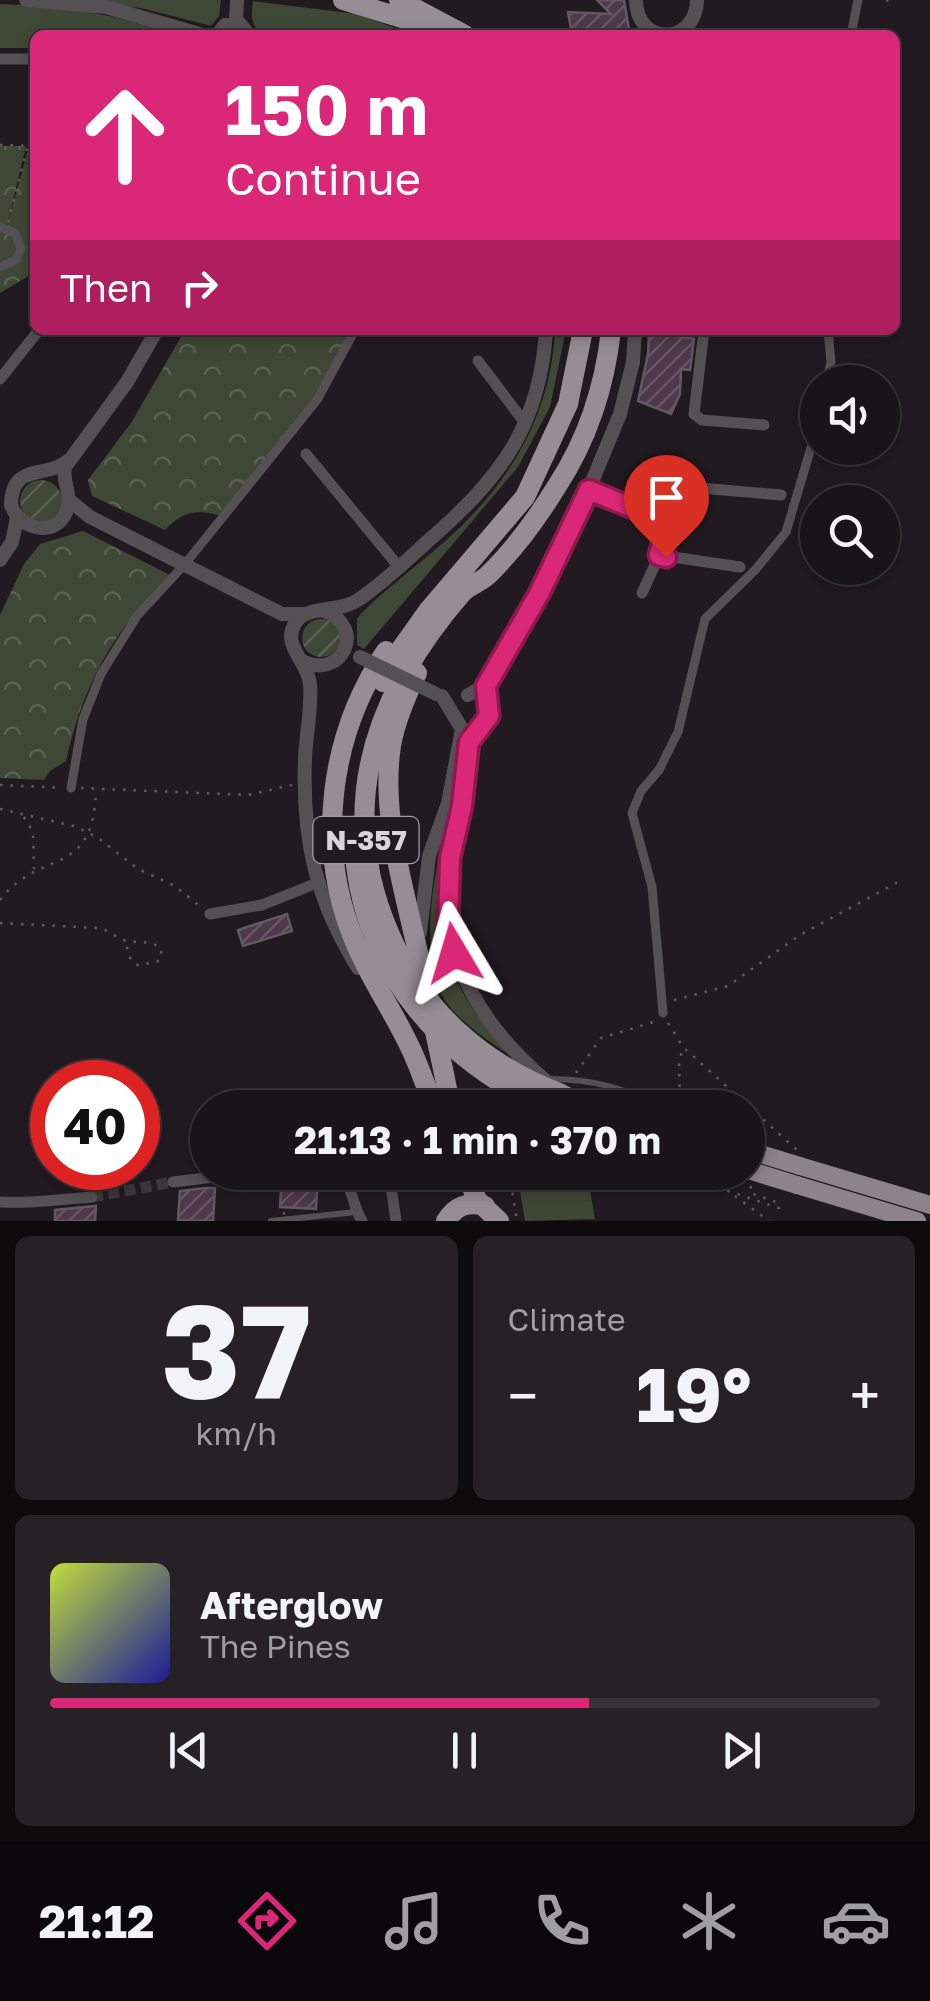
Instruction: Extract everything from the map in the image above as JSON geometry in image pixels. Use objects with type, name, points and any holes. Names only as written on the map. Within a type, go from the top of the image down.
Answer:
[{"type":"highway","points":[[343,0],[408,20],[427,30]]},
{"type":"highway","points":[[399,0],[456,30]]},
{"type":"highway","name":"N-357","points":[[544,1090],[461,1056],[423,1018],[390,971],[361,904],[352,828],[358,760],[379,690],[401,648],[428,611],[525,497],[568,404],[583,335]]},
{"type":"highway","name":"N-357","points":[[526,1082],[463,1038],[431,1004],[402,962],[375,900],[365,826],[370,762],[392,693],[440,620],[467,588],[485,578],[572,462],[600,392],[609,335]]},
{"type":"highway","points":[[427,1090],[404,1035],[354,942],[334,861],[332,804],[342,745],[369,676],[416,607],[517,485],[536,468]]},
{"type":"highway","points":[[447,1090],[394,835],[391,748],[417,673],[478,593],[485,578]]},
{"type":"highway","points":[[449,1216],[456,1190]]},
{"type":"highway","points":[[473,1190],[477,1200],[492,1214]]},
{"type":"highway","points":[[449,1216],[464,1205],[492,1214]]},
{"type":"main road","points":[[765,1155],[930,1205]]},
{"type":"main road","points":[[765,1175],[917,1221]]},
{"type":"street","points":[[26,0],[127,11],[187,30]]},
{"type":"street","points":[[237,0],[238,24]]},
{"type":"street","points":[[636,0],[640,30]]},
{"type":"street","points":[[687,30],[697,0]]},
{"type":"street","points":[[683,30],[712,0]]},
{"type":"street","points":[[852,30],[858,0]]},
{"type":"street","points":[[639,18],[651,30]]},
{"type":"street","points":[[0,60],[30,59]]},
{"type":"street","points":[[0,266],[16,260],[20,243],[16,233],[3,228]]},
{"type":"street","points":[[20,243],[30,242]]},
{"type":"street","points":[[0,379],[35,335]]},
{"type":"street","points":[[12,542],[8,502],[25,475],[46,472],[68,460],[127,382],[154,335]]},
{"type":"street","points":[[72,788],[83,718],[101,674],[138,616],[186,564],[316,400],[352,335]]},
{"type":"street","points":[[67,507],[282,614],[348,606],[482,492],[499,471],[525,423],[542,368],[545,335]]},
{"type":"street","points":[[526,1082],[516,1055],[478,1007],[462,978],[448,926],[450,858],[462,806],[469,742],[489,716],[486,686],[540,592],[589,490],[620,414],[633,362],[635,335]]},
{"type":"street","points":[[703,335],[694,414],[699,419],[764,426]]},
{"type":"street","points":[[828,335],[829,365]]},
{"type":"street","points":[[478,361],[525,423]]},
{"type":"street","points":[[306,454],[399,566]]},
{"type":"street","points":[[67,507],[63,482],[68,460]]},
{"type":"street","points":[[663,1012],[652,887],[632,813],[641,791],[659,770],[678,732],[705,619],[756,569],[786,532],[806,465]]},
{"type":"street","points":[[46,472],[63,482]]},
{"type":"street","points":[[642,594],[659,555],[672,492],[678,485],[782,494]]},
{"type":"street","points":[[589,490],[635,509],[670,512]]},
{"type":"street","points":[[8,502],[31,527]]},
{"type":"street","points":[[0,560],[12,542],[31,527],[48,528],[67,507]]},
{"type":"street","points":[[659,555],[740,567]]},
{"type":"street","points":[[302,661],[314,666],[328,665],[340,658],[345,649],[348,639],[344,626],[324,610]]},
{"type":"street","points":[[282,614],[292,630],[292,644],[309,675],[311,690],[305,782],[308,841],[317,883],[339,938],[383,1000]]},
{"type":"street","points":[[292,630],[304,614]]},
{"type":"street","points":[[345,649],[439,695],[479,697],[487,705]]},
{"type":"street","points":[[452,715],[454,704],[486,686]]},
{"type":"street","points":[[420,962],[423,885],[448,803],[462,729],[439,695]]},
{"type":"street","points":[[462,729],[478,729]]},
{"type":"street","points":[[210,914],[262,905],[317,883]]},
{"type":"street","points":[[173,1182],[190,1180]]},
{"type":"street","points":[[350,1190],[359,1216]]},
{"type":"street","points":[[391,1190],[396,1221]]},
{"type":"street","points":[[0,1202],[40,1204],[62,1197],[92,1197]]},
{"type":"lane","points":[[526,1082],[526,1090]]},
{"type":"lane","points":[[271,1221],[359,1216]]},
{"type":"path","points":[[886,0],[896,3]]},
{"type":"path","points":[[3,228],[30,143]]},
{"type":"path","points":[[0,145],[28,145]]},
{"type":"path","points":[[0,785],[248,795],[305,782]]},
{"type":"path","points":[[0,900],[34,869],[66,858],[90,834],[96,789]]},
{"type":"path","points":[[0,809],[74,826],[90,834],[138,869],[174,886],[210,914]]},
{"type":"path","points":[[22,816],[33,832],[34,869]]},
{"type":"path","points":[[565,1090],[601,1038],[656,1022],[670,1001],[728,986],[800,935],[900,881]]},
{"type":"path","points":[[0,923],[110,930],[125,940],[152,943],[160,948],[162,956],[157,962],[138,965],[131,961],[125,940]]},
{"type":"path","points":[[663,1012],[683,1046],[802,1154]]},
{"type":"path","points":[[679,1090],[678,1065],[683,1046]]},
{"type":"path","points":[[511,1190],[517,1221]]},
{"type":"path","points":[[751,1190],[750,1193],[779,1203],[779,1208],[728,1191],[769,1221]]},
{"type":"path","points":[[284,1212],[284,1221]]},
{"type":"green space","points":[[88,0],[221,0],[219,16],[211,26]]},
{"type":"green space","points":[[253,1],[357,14],[400,30],[259,30],[252,17]]},
{"type":"green space","points":[[0,4],[88,12],[158,30],[30,30],[30,48],[0,48]]},
{"type":"green space","points":[[0,146],[26,146],[7,226],[30,146],[30,273],[0,293]]},
{"type":"green space","points":[[182,335],[349,335],[316,396],[222,516],[191,513],[165,530],[92,496],[88,480],[131,423]]},
{"type":"green space","points":[[555,335],[565,335],[550,407],[518,467],[364,649],[357,645],[357,618],[467,520],[506,473],[535,420],[552,362]]},
{"type":"green space","points":[[41,480],[56,486],[62,501],[56,516],[41,522],[26,516],[20,501],[26,486]]},
{"type":"green space","points":[[83,531],[170,575],[133,616],[103,660],[82,707],[66,761],[44,780],[0,778],[0,615],[24,564],[40,544]]},
{"type":"green space","points":[[321,619],[334,625],[340,638],[334,651],[321,657],[308,651],[302,638],[308,625]]},
{"type":"green space","points":[[445,841],[442,905],[452,967],[475,1013],[510,1055],[453,1011],[435,977],[431,917]]},
{"type":"green space","points":[[520,1190],[590,1190],[595,1219],[525,1221]]},
{"type":"building","points":[[597,0],[624,0],[629,30],[571,30],[568,12],[611,14]]},
{"type":"building","points":[[649,335],[694,339],[690,370],[681,369],[680,394],[671,414],[638,401]]},
{"type":"building","points":[[287,914],[292,931],[243,946],[238,930]]},
{"type":"building","points":[[215,1190],[213,1221],[178,1220],[180,1191]]},
{"type":"building","points":[[281,1190],[317,1190],[316,1209],[280,1207]]},
{"type":"building","points":[[96,1206],[95,1221],[55,1221],[55,1210]]},
{"type":"tunnel","points":[[92,1197],[173,1182]]},
{"type":"route","points":[[454,953],[448,926],[447,879],[462,806],[469,742],[489,716],[486,686],[540,592],[589,490],[635,509],[670,512],[659,555],[666,557]]}]
